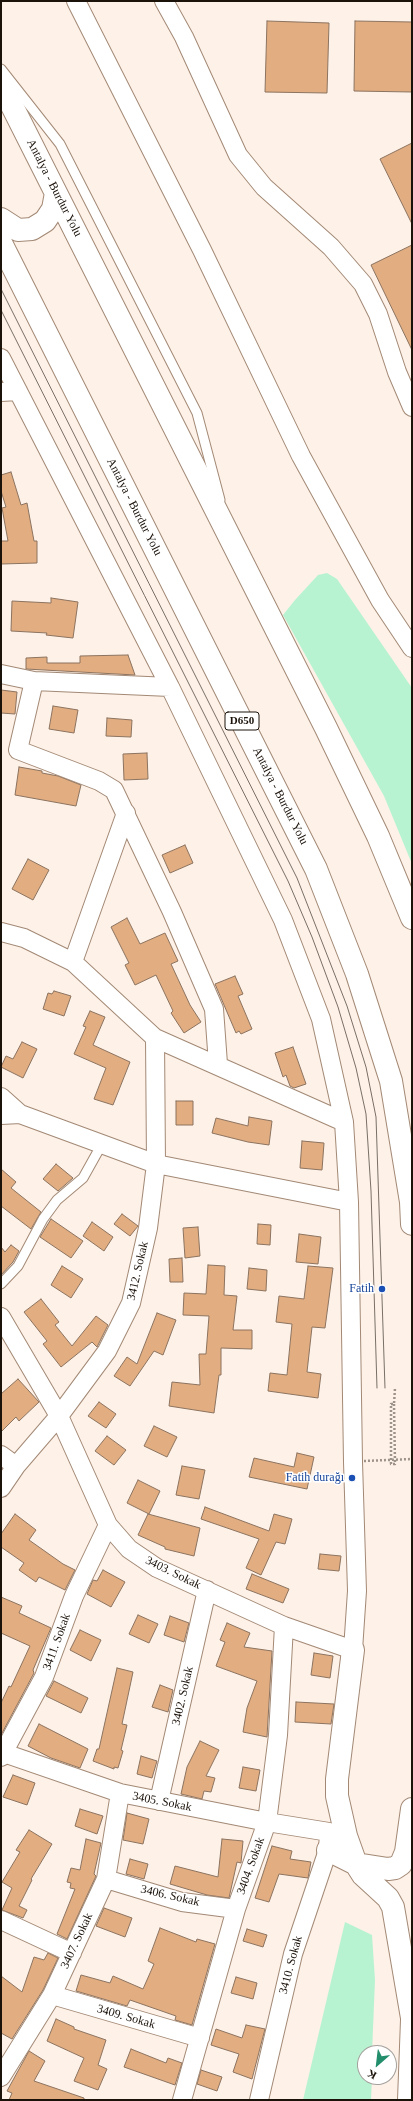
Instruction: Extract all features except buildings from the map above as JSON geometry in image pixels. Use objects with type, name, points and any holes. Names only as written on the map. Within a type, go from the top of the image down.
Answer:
[{"type":"highway","name":"Antalya - Burdur Yolu","points":[[1,84],[378,836],[412,918]]},
{"type":"highway","points":[[1,219],[18,230],[32,229],[45,221],[52,209],[56,193]]},
{"type":"highway","name":"Antalya - Burdur Yolu","points":[[1,243],[316,869],[357,974],[391,1081],[411,1202],[412,1224]]},
{"type":"highway","points":[[353,1650],[337,1779],[337,1796],[346,1836],[356,1864],[363,1875],[388,1898],[394,1907],[412,2019],[409,2100]]},
{"type":"highway","points":[[328,1841],[356,1864],[388,1869],[400,1864],[406,1852],[412,1809]]},
{"type":"street","points":[[76,1],[202,250],[300,456],[380,600],[412,648]]},
{"type":"street","points":[[164,1],[184,37],[238,155],[264,187],[335,251],[363,284],[378,314],[397,372],[412,407]]},
{"type":"street","points":[[1,358],[10,392],[170,687],[283,920],[321,1018],[344,1122],[349,1202],[353,1462],[357,1591],[353,1650]]},
{"type":"street","points":[[1,674],[34,681],[170,687]]},
{"type":"street","points":[[34,681],[18,750],[99,781],[114,790],[126,813],[214,1009],[218,1064]]},
{"type":"street","points":[[73,962],[126,813]]},
{"type":"street","points":[[1,932],[24,938],[73,962],[155,1038],[218,1064],[344,1122]]},
{"type":"street","name":"3412. Sokak","points":[[1,1488],[16,1466],[59,1416],[107,1351],[131,1303],[148,1228],[156,1164],[155,1038]]},
{"type":"street","points":[[1,1097],[20,1114],[156,1164],[349,1202]]},
{"type":"street","points":[[1,1115],[20,1114]]},
{"type":"street","name":"3403. Sokak","points":[[1,1317],[59,1416],[108,1525],[130,1549],[156,1568],[284,1626],[353,1650]]},
{"type":"street","points":[[1,1455],[16,1466]]},
{"type":"street","name":"3411. Sokak","points":[[1,1754],[44,1677],[74,1596],[108,1525]]},
{"type":"street","name":"3402. Sokak","points":[[159,1801],[207,1590]]},
{"type":"street","name":"3404. Sokak","points":[[182,2100],[236,1909],[267,1822],[278,1735],[284,1626]]},
{"type":"street","name":"3405. Sokak","points":[[1,1754],[120,1793],[267,1822],[328,1841]]},
{"type":"street","name":"3407. Sokak","points":[[1,2077],[52,1995],[106,1879],[120,1793]]},
{"type":"street","name":"3410. Sokak","points":[[259,2100],[293,1954],[328,1841]]},
{"type":"street","name":"3406. Sokak","points":[[106,1879],[182,1902],[236,1909]]},
{"type":"street","points":[[1,1920],[72,1953]]},
{"type":"street","name":"3409. Sokak","points":[[52,1995],[200,2038]]},
{"type":"lane","points":[[1,69],[60,144],[197,413],[232,543]]},
{"type":"lane","points":[[1,1284],[18,1266],[43,1219],[57,1200],[83,1178],[102,1144]]},
{"type":"path","points":[[394,1404],[391,1404],[391,1464],[395,1464],[395,1388]]},
{"type":"path","points":[[364,1461],[412,1459]]},
{"type":"green space","points":[[327,573],[337,579],[412,688],[412,864],[384,796],[283,615],[318,575]]},
{"type":"green space","points":[[345,1922],[372,1935],[375,1980],[372,2045],[357,2045],[357,2085],[372,2085],[371,2100],[303,2100]]},
{"type":"tram line","points":[[1,289],[297,878],[347,1006],[366,1067],[376,1117],[385,1388]]},
{"type":"tram line","points":[[1,310],[288,881],[312,937],[338,1007],[356,1068],[366,1114],[371,1191],[377,1388]]},
{"type":"place","name":"Fatih","points":[[382,1289]]},
{"type":"place","name":"Fatih durağı","points":[[352,1478]]}]
